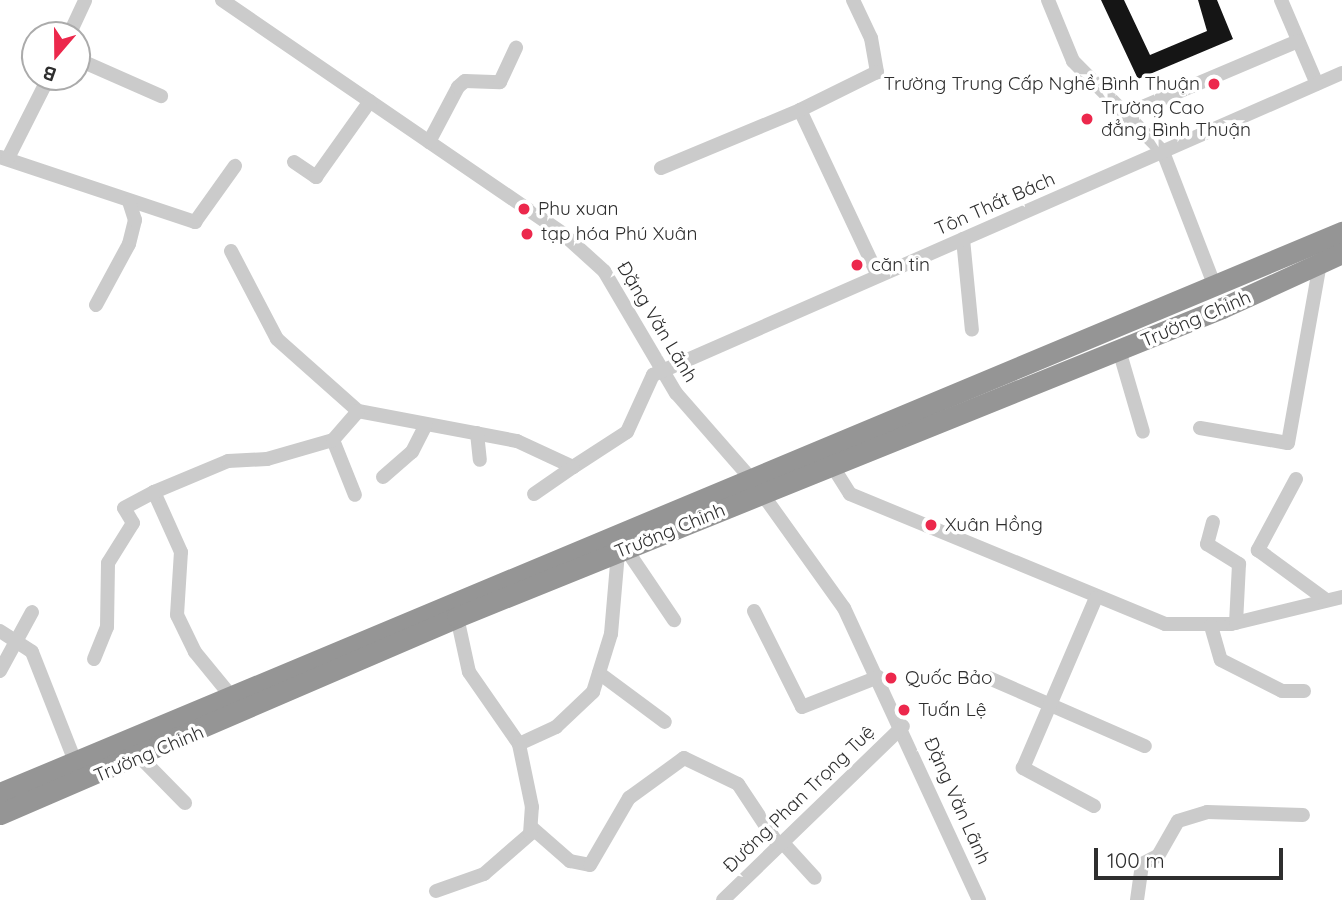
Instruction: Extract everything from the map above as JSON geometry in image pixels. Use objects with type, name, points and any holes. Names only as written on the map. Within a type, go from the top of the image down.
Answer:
[{"type":"highway","name":"Trường Chinh","points":[[828,458],[1066,344],[1215,287],[1342,232]]},
{"type":"highway","name":"Trường Chinh","points":[[0,814],[141,758],[191,725],[222,700],[828,458],[1119,350],[1342,253]]},
{"type":"highway","name":"Trường Chinh","points":[[0,793],[75,761],[191,725],[220,723],[457,617],[622,551],[757,488]]},
{"type":"street","points":[[75,21],[85,0]]},
{"type":"street","name":"Đặng Văn Lãnh","points":[[223,0],[592,257],[663,371],[757,488],[844,608],[903,726],[979,900]]},
{"type":"street","points":[[661,169],[800,110],[877,72],[871,38],[853,0]]},
{"type":"street","points":[[1048,0],[1073,61],[1163,152],[1215,287]]},
{"type":"street","points":[[1281,0],[1317,84]]},
{"type":"street","points":[[1126,114],[1298,41]]},
{"type":"street","points":[[429,142],[458,87],[465,81],[500,82],[516,48]]},
{"type":"street","points":[[91,65],[161,96]]},
{"type":"street","name":"Tôn Thất Bách","points":[[663,371],[1342,73]]},
{"type":"street","points":[[41,91],[4,158],[195,222],[235,166]]},
{"type":"street","points":[[294,162],[316,177],[370,101]]},
{"type":"street","points":[[800,110],[878,276]]},
{"type":"street","points":[[96,305],[129,244],[135,220],[129,202]]},
{"type":"street","points":[[963,239],[972,330]]},
{"type":"street","points":[[231,251],[277,339],[358,411],[517,440],[573,467]]},
{"type":"street","points":[[1200,428],[1288,443],[1320,264]]},
{"type":"street","points":[[1119,350],[1143,432]]},
{"type":"street","points":[[534,494],[627,432],[653,375],[663,371]]},
{"type":"street","points":[[94,659],[107,627],[108,563],[133,523],[124,508],[154,492],[228,461],[267,459],[333,440],[358,411]]},
{"type":"street","points":[[383,477],[412,452],[426,425]]},
{"type":"street","points":[[477,433],[480,460]]},
{"type":"street","points":[[333,440],[355,495]]},
{"type":"street","points":[[828,458],[850,494],[1165,624],[1211,626],[1236,623],[1342,597]]},
{"type":"street","points":[[1236,623],[1240,564],[1258,550],[1296,479]]},
{"type":"street","points":[[154,492],[181,552],[177,615],[222,700]]},
{"type":"street","points":[[1213,522],[1206,544],[1240,564]]},
{"type":"street","points":[[1258,550],[1326,600]]},
{"type":"street","points":[[622,551],[674,620]]},
{"type":"street","points":[[519,744],[573,714],[593,692],[616,605],[622,551]]},
{"type":"street","points":[[1094,806],[1023,768],[1048,701],[1096,597]]},
{"type":"street","points":[[754,611],[802,707],[878,677]]},
{"type":"street","points":[[0,671],[32,612]]},
{"type":"street","points":[[457,617],[469,672],[519,744],[531,827],[570,861],[590,865],[629,798],[684,758],[738,783],[781,845],[815,878]]},
{"type":"street","points":[[1211,626],[1221,660],[1282,691],[1304,691]]},
{"type":"street","points":[[0,631],[18,640],[32,652],[75,761]]},
{"type":"street","points":[[599,673],[665,722]]},
{"type":"street","points":[[989,678],[1048,701],[1145,746]]},
{"type":"street","name":"Đường Phan Trọng Tuệ","points":[[723,900],[903,726]]},
{"type":"street","points":[[141,758],[185,803]]},
{"type":"street","points":[[1137,900],[1142,864],[1158,856],[1178,821],[1206,812],[1303,815]]},
{"type":"street","points":[[436,891],[498,865],[531,827]]},
{"type":"building","points":[[1101,0],[1124,0],[1150,55],[1207,31],[1198,0],[1217,0],[1233,39],[1138,79]]},
{"type":"place","name":"Trường Trung Cấp Nghề Bình Thuận","points":[[1214,84]]},
{"type":"place","name":"Trường Cao đẳng Bình Thuận","points":[[1087,119]]},
{"type":"place","name":"Phu xuan","points":[[524,209]]},
{"type":"place","name":"tạp hóa Phú Xuân","points":[[527,234]]},
{"type":"place","name":"căn tin","points":[[857,265]]},
{"type":"place","name":"Xuân Hồng","points":[[931,525]]},
{"type":"place","name":"Quốc Bảo","points":[[891,678]]},
{"type":"place","name":"Tuấn Lệ","points":[[904,710]]}]
